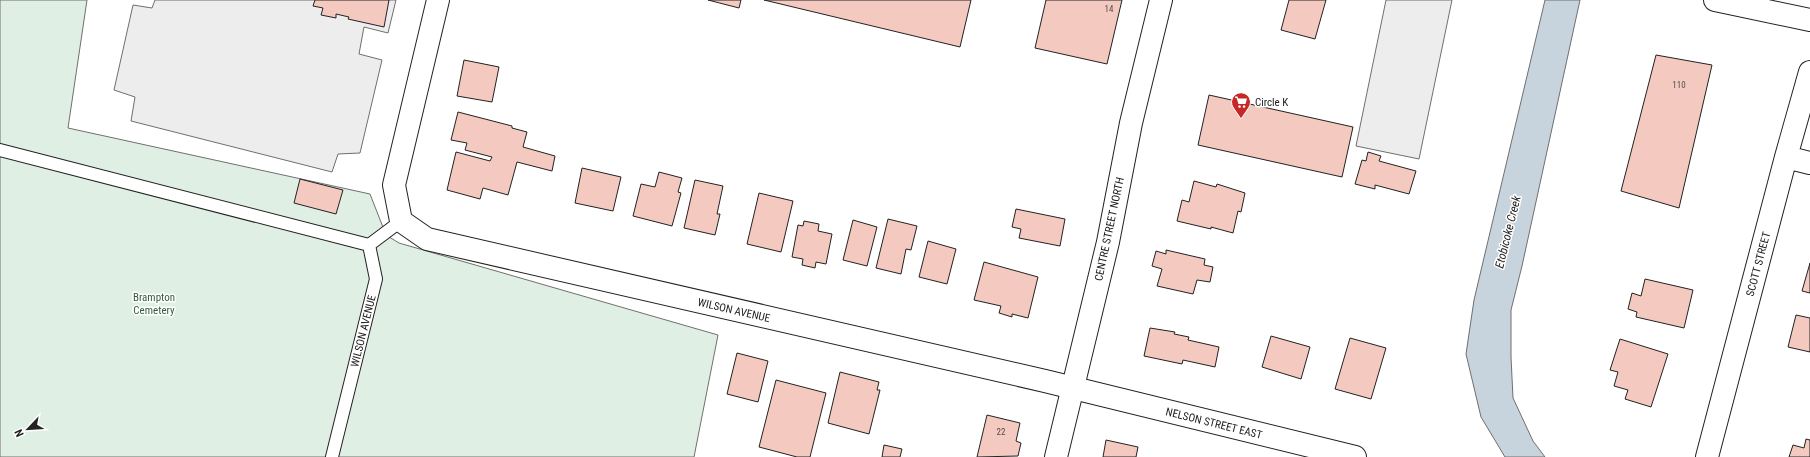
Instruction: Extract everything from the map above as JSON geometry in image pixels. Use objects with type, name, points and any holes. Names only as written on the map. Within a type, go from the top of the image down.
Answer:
[{"type":"street","points":[[402,221],[394,185],[438,0]]},
{"type":"street","name":"CENTRE STREET NORTH","points":[[1056,457],[1108,242],[1132,123],[1160,0]]},
{"type":"street","points":[[1715,0],[1810,20]]},
{"type":"street","name":"SCOTT STREET","points":[[1707,457],[1786,157],[1810,72]]},
{"type":"street","points":[[1786,157],[1810,162]]},
{"type":"street","name":"WILSON AVENUE","points":[[402,221],[426,239],[1072,388]]},
{"type":"street","name":"NELSON STREET EAST","points":[[1072,388],[1355,457]]},
{"type":"lane","points":[[0,150],[369,244],[402,221]]},
{"type":"lane","name":"WILSON AVENUE","points":[[332,457],[376,279],[369,244]]},
{"type":"green space","name":"Brampton Cemetery","points":[[0,0],[87,0],[68,128],[370,194],[386,235],[399,243],[718,335],[694,457],[0,457]]},
{"type":"shaded area","points":[[155,0],[396,0],[388,33],[364,27],[359,54],[382,60],[360,153],[338,154],[332,172],[131,121],[135,97],[114,90],[133,5],[152,8]]},
{"type":"shaded area","points":[[1386,0],[1452,0],[1419,159],[1356,146]]},
{"type":"water","name":"Etobicoke Creek","points":[[1545,0],[1580,0],[1511,310],[1513,398],[1533,441],[1545,457],[1505,457],[1481,417],[1466,354],[1474,300]]},
{"type":"building","points":[[315,0],[389,0],[384,27],[348,19],[349,17],[336,14],[336,18],[321,15],[323,8],[313,6]]},
{"type":"building","points":[[708,0],[741,0],[739,8]]},
{"type":"building","points":[[764,0],[971,0],[960,47]]},
{"type":"building","points":[[1046,0],[1122,0],[1107,64],[1035,48]]},
{"type":"building","points":[[1289,0],[1326,0],[1315,39],[1281,30]]},
{"type":"building","points":[[1656,55],[1712,65],[1679,208],[1621,191]]},
{"type":"building","points":[[464,60],[499,67],[492,102],[457,96]]},
{"type":"building","points":[[1209,95],[1353,127],[1342,177],[1198,145]]},
{"type":"building","points":[[458,112],[512,126],[512,128],[527,132],[523,147],[555,156],[552,171],[517,162],[508,195],[483,188],[480,199],[447,190],[456,152],[490,161],[492,157],[465,150],[467,143],[451,140]]},
{"type":"building","points":[[1368,152],[1381,156],[1379,161],[1416,171],[1409,194],[1375,185],[1375,189],[1355,184],[1362,160],[1366,161]]},
{"type":"building","points":[[582,168],[621,177],[613,211],[575,203]]},
{"type":"building","points":[[659,172],[682,178],[678,192],[681,193],[672,226],[633,216],[641,184],[655,187]]},
{"type":"building","points":[[300,179],[343,190],[336,214],[294,203]]},
{"type":"building","points":[[695,180],[723,186],[717,214],[720,214],[715,235],[684,228]]},
{"type":"building","points":[[1194,181],[1216,187],[1217,184],[1245,193],[1241,212],[1238,211],[1233,233],[1211,227],[1211,229],[1177,221],[1182,200],[1189,202]]},
{"type":"building","points":[[759,193],[793,201],[781,252],[747,244]]},
{"type":"building","points":[[1016,209],[1065,219],[1060,246],[1019,238],[1021,229],[1012,227]]},
{"type":"building","points":[[888,219],[917,226],[911,250],[906,249],[901,274],[876,268]]},
{"type":"building","points":[[853,220],[877,227],[867,266],[843,260]]},
{"type":"building","points":[[804,221],[819,224],[818,231],[832,234],[826,264],[816,262],[815,268],[802,265],[803,259],[792,257],[798,225],[803,226]]},
{"type":"building","points":[[928,241],[956,249],[947,284],[919,277]]},
{"type":"building","points":[[1166,250],[1205,259],[1204,265],[1213,267],[1210,282],[1197,280],[1193,294],[1157,286],[1162,269],[1152,266],[1156,251],[1166,254]]},
{"type":"building","points":[[984,262],[1038,277],[1028,318],[1012,314],[1012,317],[999,313],[1001,306],[974,300]]},
{"type":"building","points":[[1810,263],[1810,293],[1802,291]]},
{"type":"building","points":[[1645,279],[1693,290],[1684,328],[1636,317],[1637,312],[1628,309],[1632,293],[1641,296]]},
{"type":"building","points":[[1796,315],[1810,318],[1810,352],[1788,347]]},
{"type":"building","points":[[1150,328],[1175,332],[1174,334],[1189,337],[1188,340],[1219,347],[1215,367],[1183,360],[1182,364],[1144,356]]},
{"type":"building","points":[[1271,336],[1310,347],[1301,379],[1262,367]]},
{"type":"building","points":[[1350,338],[1386,348],[1371,399],[1335,389]]},
{"type":"building","points":[[1620,339],[1668,354],[1651,407],[1625,399],[1628,390],[1614,386],[1618,372],[1610,370]]},
{"type":"building","points":[[737,353],[768,361],[758,402],[727,394]]},
{"type":"building","points":[[840,372],[879,382],[877,390],[880,390],[869,434],[828,423]]},
{"type":"building","points":[[776,380],[826,393],[810,457],[797,457],[759,447]]},
{"type":"building","points":[[987,415],[1020,423],[1016,441],[1021,443],[1018,456],[977,457]]},
{"type":"building","points":[[1806,439],[1810,440],[1810,457],[1789,457],[1793,445],[1804,448]]},
{"type":"building","points":[[1106,440],[1138,447],[1136,457],[1103,457]]},
{"type":"building","points":[[884,445],[902,449],[900,457],[882,457]]},
{"type":"place","name":"Circle K","points":[[1241,119]]}]
